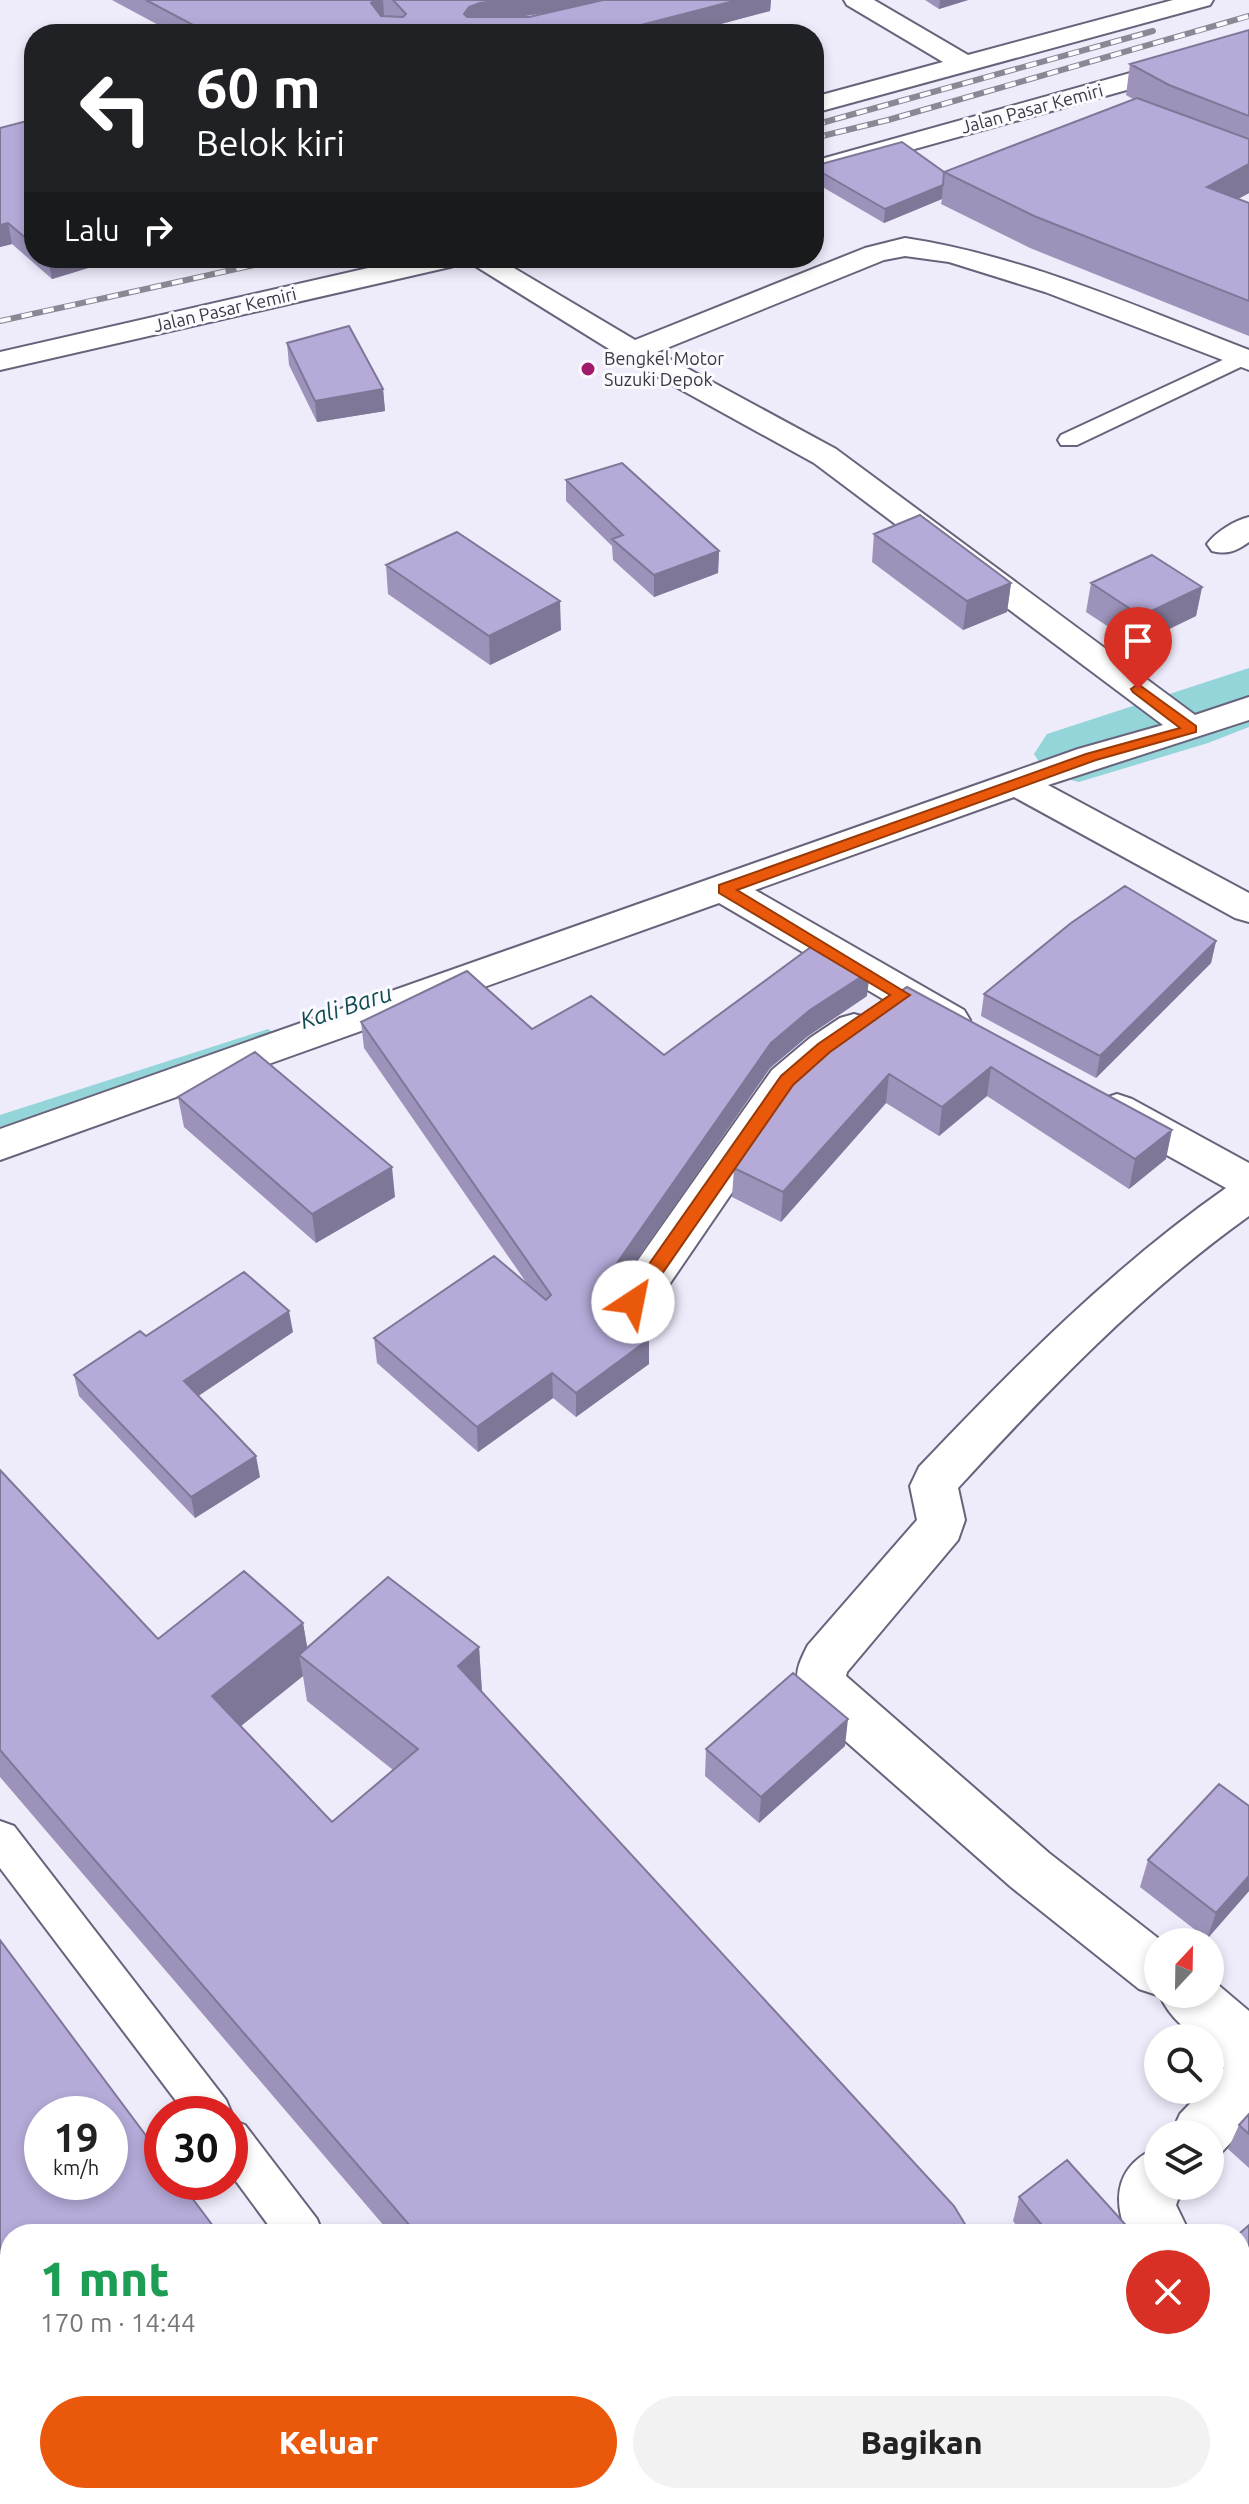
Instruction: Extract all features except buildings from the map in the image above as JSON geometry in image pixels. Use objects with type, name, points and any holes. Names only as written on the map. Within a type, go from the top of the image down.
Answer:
[{"type":"street","points":[[856,0],[965,64]]},
{"type":"street","points":[[824,102],[1201,0]]},
{"type":"street","points":[[1088,7],[1118,23]]},
{"type":"street","name":"Jalan Pasar Kemiri","points":[[824,166],[1249,48]]},
{"type":"street","points":[[1080,96],[1122,113]]},
{"type":"street","points":[[633,351],[861,259],[905,247],[953,254],[1055,286],[1246,360]]},
{"type":"street","name":"Jalan Pasar Kemiri","points":[[0,361],[406,268]]},
{"type":"street","points":[[494,268],[633,351],[825,456],[1191,729]]},
{"type":"street","points":[[0,1145],[1091,757],[1191,729],[1249,708]]},
{"type":"street","points":[[1018,784],[1249,909]]},
{"type":"street","points":[[724,889],[902,995],[985,1039]]},
{"type":"street","points":[[633,1302],[787,1080],[824,1048],[902,995]]},
{"type":"street","points":[[1083,1091],[1249,1182]]},
{"type":"street","points":[[1144,1960],[1030,1870],[826,1693],[819,1671],[941,1526],[933,1496],[936,1480],[1053,1355],[1211,1220],[1249,1194]]},
{"type":"street","points":[[1204,2008],[1243,2043],[1249,2059]]},
{"type":"street","points":[[1213,2120],[1249,2083]]},
{"type":"street","points":[[1147,2200],[1145,2206],[1152,2224]]},
{"type":"lane","points":[[1069,440],[1246,360]]},
{"type":"lane","points":[[0,1838],[197,2096]]},
{"type":"lane","points":[[248,2163],[294,2224]]},
{"type":"waterway","name":"Kali Baru","points":[[1079,754],[1176,724],[1249,695]]},
{"type":"waterway","name":"Kali Baru","points":[[0,1121],[268,1035]]},
{"type":"railway","points":[[824,136],[1249,16]]},
{"type":"railway","points":[[824,122],[1153,31]]},
{"type":"railway","points":[[0,321],[241,268]]},
{"type":"place","name":"Bengkel Motor Suzuki Depok","points":[[588,369]]},
{"type":"route","points":[[633,1302],[787,1080],[824,1048],[902,995],[724,889],[1091,757],[1191,729],[1138,689]]}]
